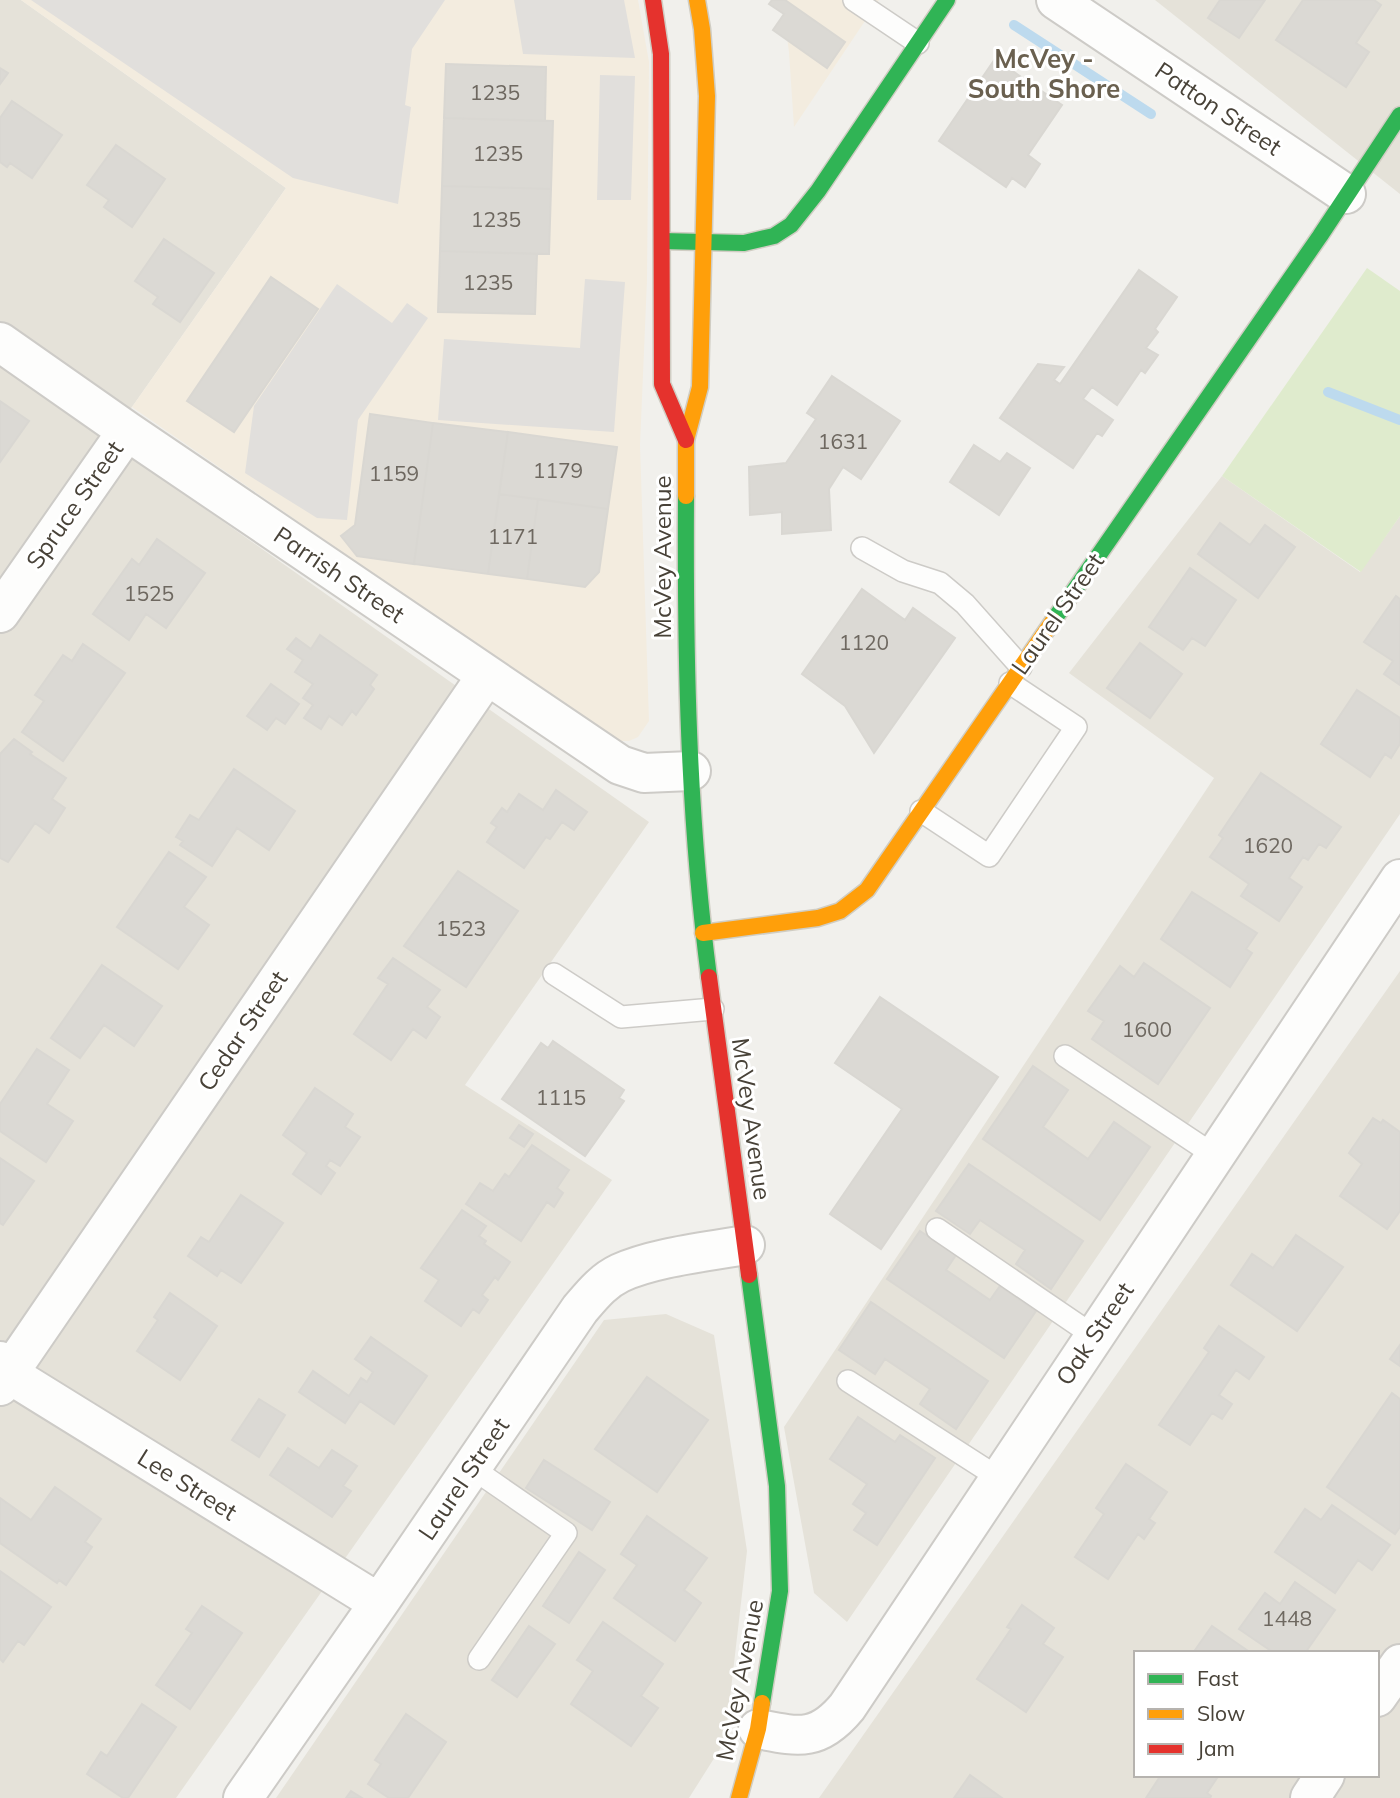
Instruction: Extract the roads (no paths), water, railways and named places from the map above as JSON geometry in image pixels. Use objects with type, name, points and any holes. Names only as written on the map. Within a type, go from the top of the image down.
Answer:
[{"type":"main road","name":"McVey Avenue","points":[[653,0],[661,54],[662,384],[686,440]]},
{"type":"main road","name":"McVey Avenue","points":[[697,0],[707,96],[700,387],[686,440],[685,644],[691,771],[703,933],[777,1486],[779,1538],[780,1591],[758,1730],[739,1798]]},
{"type":"main road","points":[[662,241],[762,241],[786,229],[801,215],[818,191],[947,0]]},
{"type":"main road","name":"Laurel Street","points":[[703,933],[818,918],[840,911],[866,890],[1320,236],[1400,115]]},
{"type":"street","name":"Patton Street","points":[[1056,0],[1346,194]]},
{"type":"street","name":"Parrish Street","points":[[0,342],[620,765],[644,773],[691,771]]},
{"type":"street","name":"Spruce Street","points":[[0,613],[127,431]]},
{"type":"street","name":"Cedar Street","points":[[3,1374],[486,675]]},
{"type":"street","name":"Oak Street","points":[[758,1730],[797,1737],[807,1736],[819,1732],[838,1718],[1400,879]]},
{"type":"street","name":"Laurel Street","points":[[243,1798],[598,1287],[619,1273],[643,1265],[745,1245]]},
{"type":"street","name":"Lee Street","points":[[3,1374],[379,1603]]},
{"type":"street","points":[[1379,1695],[1400,1664]]},
{"type":"street","points":[[1310,1798],[1324,1777]]},
{"type":"lane","points":[[854,0],[918,43]]},
{"type":"lane","points":[[862,548],[903,571],[940,583],[965,604],[1016,675],[1076,727],[989,856],[921,811]]},
{"type":"lane","points":[[554,974],[621,1017],[713,1009]]},
{"type":"lane","points":[[1065,1056],[1214,1155]]},
{"type":"lane","points":[[937,1229],[1094,1336]]},
{"type":"lane","points":[[848,1381],[999,1478]]},
{"type":"lane","points":[[472,1468],[566,1532],[479,1659]]},
{"type":"waterway","points":[[1014,25],[1151,114]]},
{"type":"waterway","points":[[1328,392],[1400,420]]},
{"type":"district","name":"McVey - South Shore","points":[[1044,74]]}]
